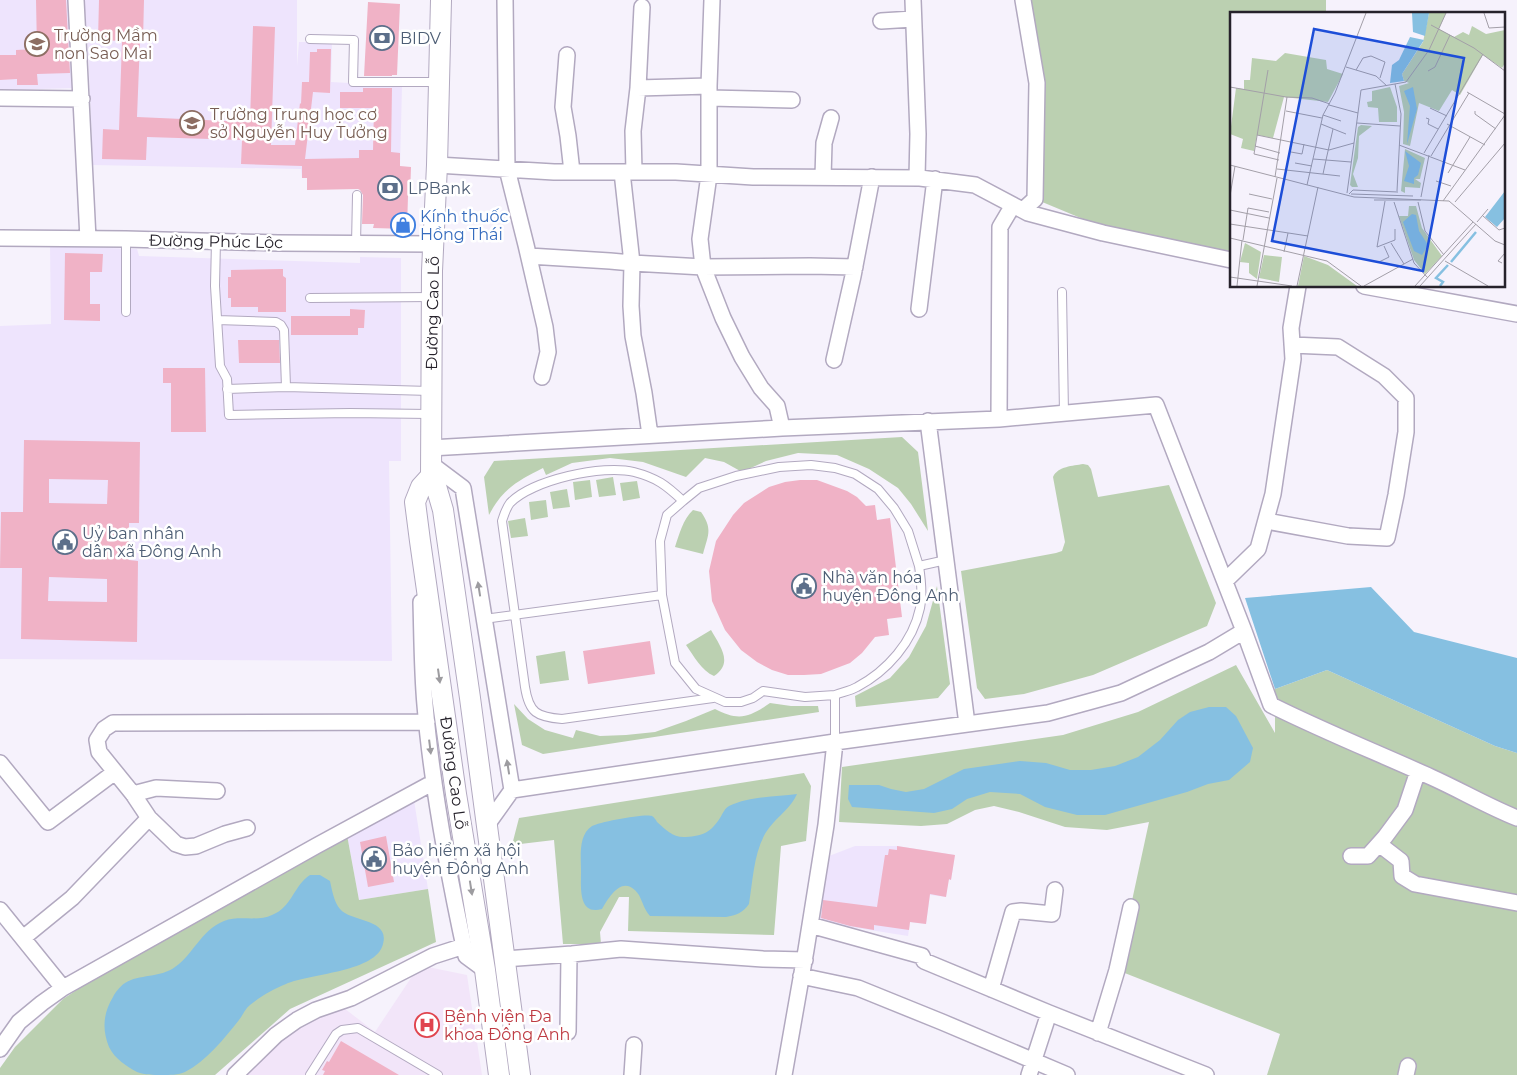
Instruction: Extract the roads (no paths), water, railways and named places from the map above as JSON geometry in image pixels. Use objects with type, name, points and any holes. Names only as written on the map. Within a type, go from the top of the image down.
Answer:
[{"type":"main road","name":"Đường Cao Lỗ","points":[[441,0],[433,244],[431,463],[443,510],[520,1075]]},
{"type":"main road","name":"Đường Cao Lỗ","points":[[431,463],[416,502],[420,541],[455,849],[485,970],[499,1075]]},
{"type":"street","points":[[76,0],[88,239]]},
{"type":"street","points":[[505,0],[507,169],[545,327],[548,352],[542,377]]},
{"type":"street","points":[[712,0],[709,174],[700,239],[703,267],[723,318],[742,357],[761,388],[777,406],[782,428]]},
{"type":"street","points":[[913,0],[918,134],[917,178]]},
{"type":"street","points":[[999,419],[1000,228],[1018,208],[1035,199],[1037,83],[1023,0]]},
{"type":"street","points":[[642,7],[638,88],[628,172],[633,336],[650,435]]},
{"type":"street","points":[[881,21],[913,19]]},
{"type":"street","points":[[567,55],[562,107],[568,136],[572,172]]},
{"type":"street","points":[[638,88],[709,92],[792,100]]},
{"type":"street","points":[[0,98],[82,99]]},
{"type":"street","points":[[823,177],[824,144],[831,118]]},
{"type":"street","points":[[437,165],[572,172],[676,172],[935,179],[975,185],[1018,208],[1103,233],[1230,260]]},
{"type":"street","points":[[834,360],[872,177]]},
{"type":"street","points":[[919,309],[935,179]]},
{"type":"street","name":"Đường Phúc Lộc","points":[[0,238],[433,244]]},
{"type":"street","points":[[529,256],[703,267],[854,267]]},
{"type":"street","points":[[1225,581],[1258,549],[1273,494],[1293,359],[1291,328],[1298,288]]},
{"type":"street","points":[[1375,288],[1517,314]]},
{"type":"street","points":[[1266,521],[1348,536],[1387,538],[1406,432],[1406,398],[1384,376],[1338,347],[1292,345]]},
{"type":"street","points":[[431,463],[650,435],[999,419],[1156,405],[1271,705],[1517,818]]},
{"type":"street","points":[[928,421],[967,724]]},
{"type":"street","points":[[431,463],[463,488],[512,790],[487,825]]},
{"type":"street","points":[[420,541],[422,646],[427,722],[434,782],[455,849],[455,908],[466,956],[485,970]]},
{"type":"street","points":[[512,790],[835,742],[1048,714],[1120,693],[1208,652],[1244,631]]},
{"type":"street","points":[[247,828],[225,834],[196,846],[185,847],[176,844],[149,818],[133,794],[99,752],[97,740],[104,729],[113,723],[427,722]]},
{"type":"street","points":[[784,1075],[826,824],[835,742]]},
{"type":"street","points":[[0,763],[48,822],[115,772]]},
{"type":"street","points":[[1351,856],[1368,856],[1379,844],[1405,810],[1418,771]]},
{"type":"street","points":[[0,1049],[18,1022],[63,988],[434,782]]},
{"type":"street","points":[[133,794],[156,788],[217,791]]},
{"type":"street","points":[[22,938],[72,898],[149,818]]},
{"type":"street","points":[[1379,844],[1401,861],[1402,876],[1415,884],[1517,903]]},
{"type":"street","points":[[991,989],[1013,912],[1052,914],[1055,890]]},
{"type":"street","points":[[1098,1033],[1117,970],[1131,907]]},
{"type":"street","points":[[0,910],[63,988]]},
{"type":"street","points":[[810,925],[922,956],[924,961],[1050,1014],[1206,1075]]},
{"type":"street","points":[[235,1075],[276,1036],[297,1020],[316,1010],[351,998],[433,956],[464,946]]},
{"type":"street","points":[[504,959],[569,955],[621,949],[804,960]]},
{"type":"street","points":[[568,1032],[569,955]]},
{"type":"street","points":[[801,976],[858,988],[942,1022],[1031,1068],[1067,1075]]},
{"type":"street","points":[[1031,1068],[1050,1014]]},
{"type":"street","points":[[632,1075],[634,1045]]},
{"type":"lane","points":[[310,40],[354,40],[352,82],[438,82]]},
{"type":"lane","points":[[356,244],[357,195]]},
{"type":"lane","points":[[126,239],[126,312]]},
{"type":"lane","points":[[216,242],[215,286],[220,366],[227,379],[229,414],[430,414]]},
{"type":"lane","points":[[1062,292],[1064,414]]},
{"type":"lane","points":[[310,298],[432,297]]},
{"type":"lane","points":[[217,320],[276,322],[281,325],[284,330],[286,387]]},
{"type":"lane","points":[[227,389],[286,387],[431,391]]},
{"type":"lane","points":[[811,465],[835,468],[854,474],[878,489],[894,508],[908,531],[919,566],[921,580],[920,607],[915,623],[901,651],[878,674],[856,688],[835,694],[804,697],[763,691],[753,698],[740,702],[725,702],[713,698],[696,688],[675,663],[662,595],[660,541],[667,515],[698,488],[736,476],[779,467],[811,465]]},
{"type":"lane","points":[[683,501],[664,484],[650,477],[614,470],[598,471],[557,479],[524,492],[509,504],[502,520],[527,700],[532,709],[540,715],[548,718],[562,719],[713,698]]},
{"type":"lane","points":[[919,566],[946,560]]},
{"type":"lane","points":[[484,619],[662,595]]},
{"type":"lane","points":[[835,694],[835,742]]},
{"type":"lane","points":[[310,1075],[336,1034],[342,1030],[358,1028],[438,1075]]},
{"type":"water","points":[[1371,587],[1414,632],[1517,658],[1517,753],[1495,746],[1327,670],[1275,689],[1245,598]]},
{"type":"water","points":[[1209,707],[1226,707],[1236,716],[1253,748],[1250,762],[1229,780],[1208,784],[1187,792],[1105,815],[1077,815],[1045,807],[1020,794],[990,792],[967,799],[952,809],[934,813],[852,807],[848,799],[849,785],[879,785],[906,792],[924,789],[964,769],[1020,761],[1046,763],[1070,770],[1091,770],[1115,766],[1138,757],[1160,740],[1178,720],[1190,712]]},
{"type":"water","points":[[797,794],[764,836],[757,854],[749,904],[739,913],[726,917],[650,916],[639,895],[628,886],[618,888],[602,909],[594,910],[589,908],[582,899],[581,847],[584,835],[592,826],[622,818],[648,815],[653,816],[657,822],[673,835],[681,837],[692,836],[710,830],[729,806],[754,799]]},
{"type":"water","points":[[310,875],[320,875],[330,881],[336,903],[340,909],[353,917],[370,922],[382,931],[384,938],[382,947],[376,955],[366,962],[353,967],[296,981],[267,993],[248,1007],[227,1035],[207,1056],[185,1072],[171,1075],[143,1074],[133,1070],[118,1059],[111,1051],[107,1041],[105,1015],[121,986],[131,980],[163,973],[175,967],[182,962],[209,931],[224,921],[266,917],[279,911],[289,901],[300,884]]},
{"type":"place","name":"BIDV","points":[[382,38]]},
{"type":"place","name":"Trường Mầm non Sao Mai","points":[[37,44]]},
{"type":"place","name":"Trường Trung học cơ sở Nguyễn Huy Tưởng","points":[[192,123]]},
{"type":"place","name":"LPBank","points":[[390,188]]},
{"type":"place","name":"Kính thuốc Hồng Thái","points":[[403,225]]},
{"type":"place","name":"Uỷ ban nhân dân xã Đông Anh","points":[[65,542]]},
{"type":"place","name":"Nhà văn hóa huyện Đông Anh","points":[[804,586]]},
{"type":"place","name":"Bảo hiểm xã hội huyện Đông Anh","points":[[374,859]]},
{"type":"place","name":"Bệnh viện Đa khoa Đông Anh","points":[[427,1025]]}]
